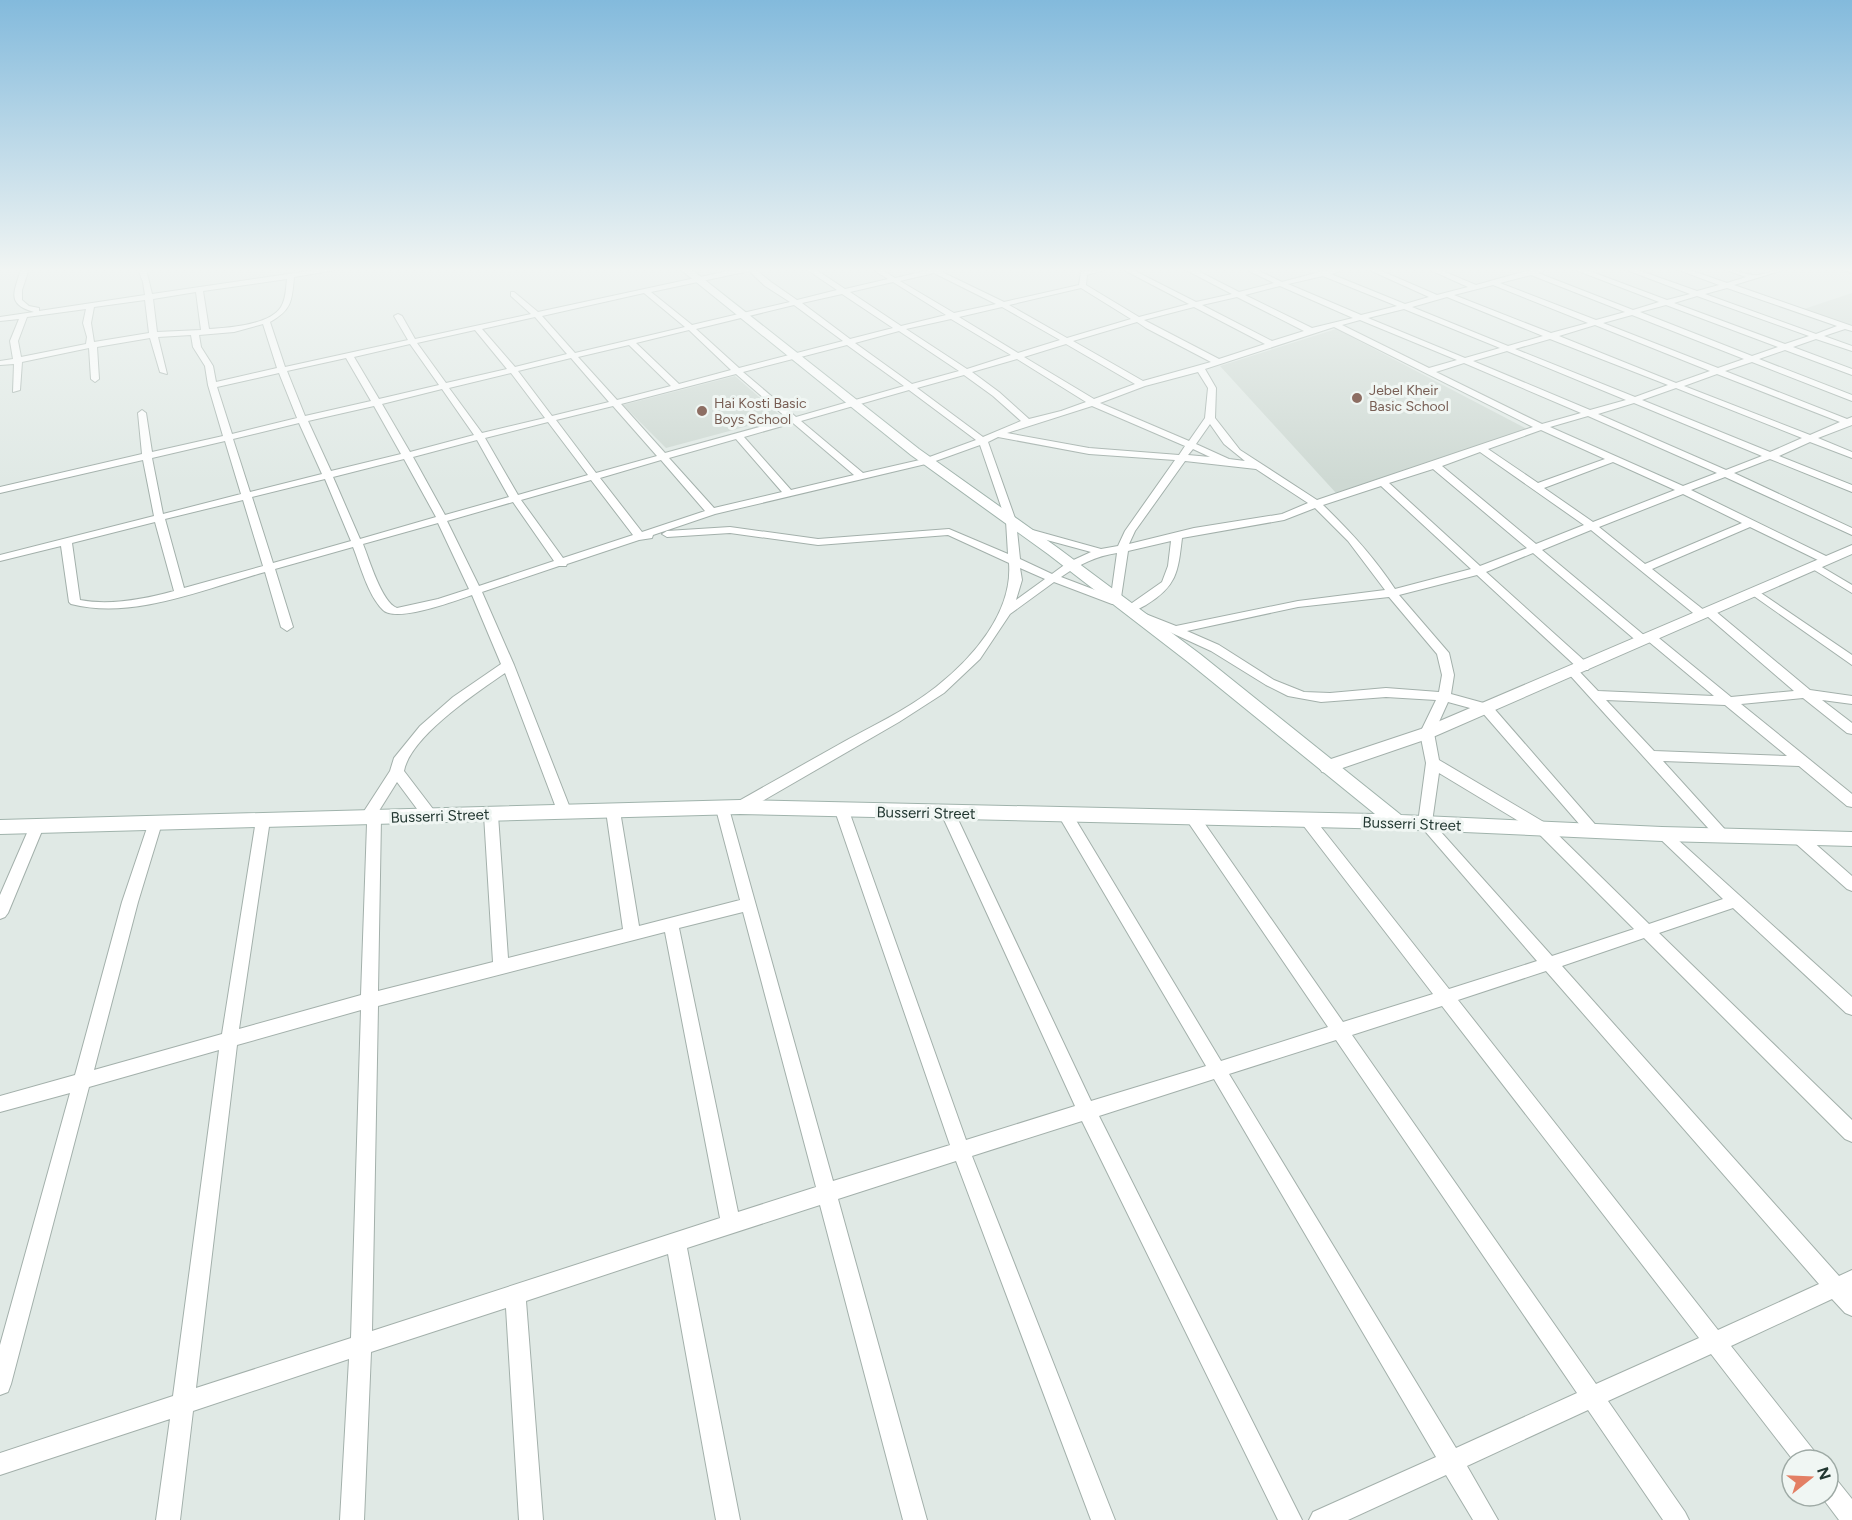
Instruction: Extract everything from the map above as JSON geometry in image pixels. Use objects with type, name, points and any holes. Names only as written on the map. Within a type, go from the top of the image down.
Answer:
[{"type":"main road","points":[[775,340],[927,460],[1194,658],[1397,822]]},
{"type":"main road","points":[[1328,767],[1427,733],[1851,551]]},
{"type":"main road","name":"Busserri Street","points":[[0,827],[732,808],[1397,822],[1662,834],[1852,838]]},
{"type":"street","points":[[14,340],[18,361],[16,390]]},
{"type":"street","points":[[91,340],[94,379]]},
{"type":"street","points":[[0,363],[126,340]]},
{"type":"street","points":[[154,340],[164,372]]},
{"type":"street","points":[[199,340],[197,347],[209,366],[212,385],[287,627]]},
{"type":"street","points":[[271,340],[276,358],[302,420],[379,596],[387,609],[396,612],[476,592],[712,512],[927,460],[983,441],[1028,422],[1094,403],[1142,384],[1200,368],[1282,340]]},
{"type":"street","points":[[212,385],[417,340]]},
{"type":"street","points":[[487,340],[512,369],[640,537]]},
{"type":"street","points":[[559,340],[712,512]]},
{"type":"street","points":[[0,490],[228,438],[635,340]]},
{"type":"street","points":[[705,340],[737,371],[860,476]]},
{"type":"street","points":[[845,340],[983,441],[1011,521],[1016,580],[1006,612],[976,656],[940,690],[894,719],[732,808],[749,904],[915,1520]]},
{"type":"street","points":[[0,558],[856,340]]},
{"type":"street","points":[[919,340],[996,394],[1028,422]]},
{"type":"street","points":[[991,340],[1094,403],[1227,461]]},
{"type":"street","points":[[66,542],[75,602],[94,606],[150,601],[966,372],[1066,340],[1142,384]]},
{"type":"street","points":[[1177,340],[1218,362]]},
{"type":"street","points":[[1261,340],[1269,344]]},
{"type":"street","points":[[1366,340],[1541,427],[1683,490],[1750,523],[1820,563],[1852,590]]},
{"type":"street","points":[[1412,340],[1727,472],[1852,532]]},
{"type":"street","points":[[1489,340],[1852,489]]},
{"type":"street","points":[[1429,371],[1533,340]]},
{"type":"street","points":[[1563,340],[1852,455]]},
{"type":"street","points":[[1638,340],[1850,422]]},
{"type":"street","points":[[1703,340],[1852,398]]},
{"type":"street","points":[[1766,340],[1852,372]]},
{"type":"street","points":[[1006,612],[1071,565],[1101,552],[1284,517],[1541,427],[1593,414],[1805,340]]},
{"type":"street","points":[[1827,340],[1852,349]]},
{"type":"street","points":[[412,341],[479,436],[514,497],[562,564]]},
{"type":"street","points":[[630,341],[677,387]]},
{"type":"street","points":[[349,356],[408,455],[476,592],[508,665],[565,813]]},
{"type":"street","points":[[1122,606],[1123,546],[1130,531],[1210,418],[1212,388],[1200,368]]},
{"type":"street","points":[[142,413],[146,456],[159,518],[180,593]]},
{"type":"street","points":[[1210,418],[1227,442],[1316,504],[1359,547],[1392,593],[1443,653],[1448,675],[1444,697],[1427,733],[1433,763],[1425,824],[1549,963],[1844,1284],[1852,1306]]},
{"type":"street","points":[[1174,630],[1298,604],[1392,593],[1478,571],[1850,422]]},
{"type":"street","points":[[995,434],[1089,451],[1227,461],[1260,467]]},
{"type":"street","points":[[737,435],[788,494]]},
{"type":"street","points":[[1482,449],[1592,526],[1644,568],[1706,613],[1852,730]]},
{"type":"street","points":[[1537,487],[1613,459]]},
{"type":"street","points":[[1435,465],[1647,639],[1729,701],[1852,801]]},
{"type":"street","points":[[1382,482],[1579,669],[1594,695],[1723,835]]},
{"type":"street","points":[[1644,568],[1750,523]]},
{"type":"street","points":[[640,537],[695,530],[730,530],[818,542],[949,532],[1212,647],[1276,685],[1302,696],[1327,698],[1373,693],[1444,697],[1485,708],[1593,830]]},
{"type":"street","points":[[1025,531],[1101,552]]},
{"type":"street","points":[[1122,606],[1162,590],[1170,582],[1177,536]]},
{"type":"street","points":[[1755,592],[1852,661]]},
{"type":"street","points":[[352,1520],[361,1343],[370,818],[397,771],[399,761],[425,729],[457,700],[508,665]]},
{"type":"street","points":[[1594,695],[1729,701],[1806,694],[1852,700]]},
{"type":"street","points":[[1650,756],[1803,761]]},
{"type":"street","points":[[1433,763],[1542,828],[1852,1133]]},
{"type":"street","points":[[397,771],[431,817]]},
{"type":"street","points":[[842,811],[961,1151],[1103,1520]]},
{"type":"street","points":[[614,812],[632,934]]},
{"type":"street","points":[[948,813],[1087,1112],[1290,1520]]},
{"type":"street","points":[[491,815],[501,968]]},
{"type":"street","points":[[1066,816],[1486,1520]]},
{"type":"street","points":[[1193,818],[1677,1520]]},
{"type":"street","points":[[168,1520],[185,1403],[229,1041],[263,820]]},
{"type":"street","points":[[1308,821],[1798,1448]]},
{"type":"street","points":[[0,1384],[130,902],[155,823]]},
{"type":"street","points":[[0,913],[37,826]]},
{"type":"street","points":[[1662,834],[1852,1008]]},
{"type":"street","points":[[1798,837],[1852,885]]},
{"type":"street","points":[[0,1464],[361,1343],[515,1296],[826,1193],[1341,1032],[1735,901]]},
{"type":"street","points":[[0,1104],[367,1001],[749,904]]},
{"type":"street","points":[[671,924],[731,1225]]},
{"type":"street","points":[[676,1242],[728,1520]]},
{"type":"street","points":[[1321,1520],[1844,1284]]},
{"type":"street","points":[[515,1296],[531,1520]]},
{"type":"street","points":[[1840,1502],[1852,1518]]},
{"type":"shaded area","name":"Jebel Kheir Basic School","points":[[1302,340],[1357,340],[1527,429],[1336,493],[1220,366]]},
{"type":"shaded area","name":"Hai Kosti Basic Boys School","points":[[735,376],[782,417],[666,448],[623,405]]},
{"type":"place","name":"Jebel Kheir Basic School","points":[[1357,398]]},
{"type":"place","name":"Hai Kosti Basic Boys School","points":[[702,411]]}]
